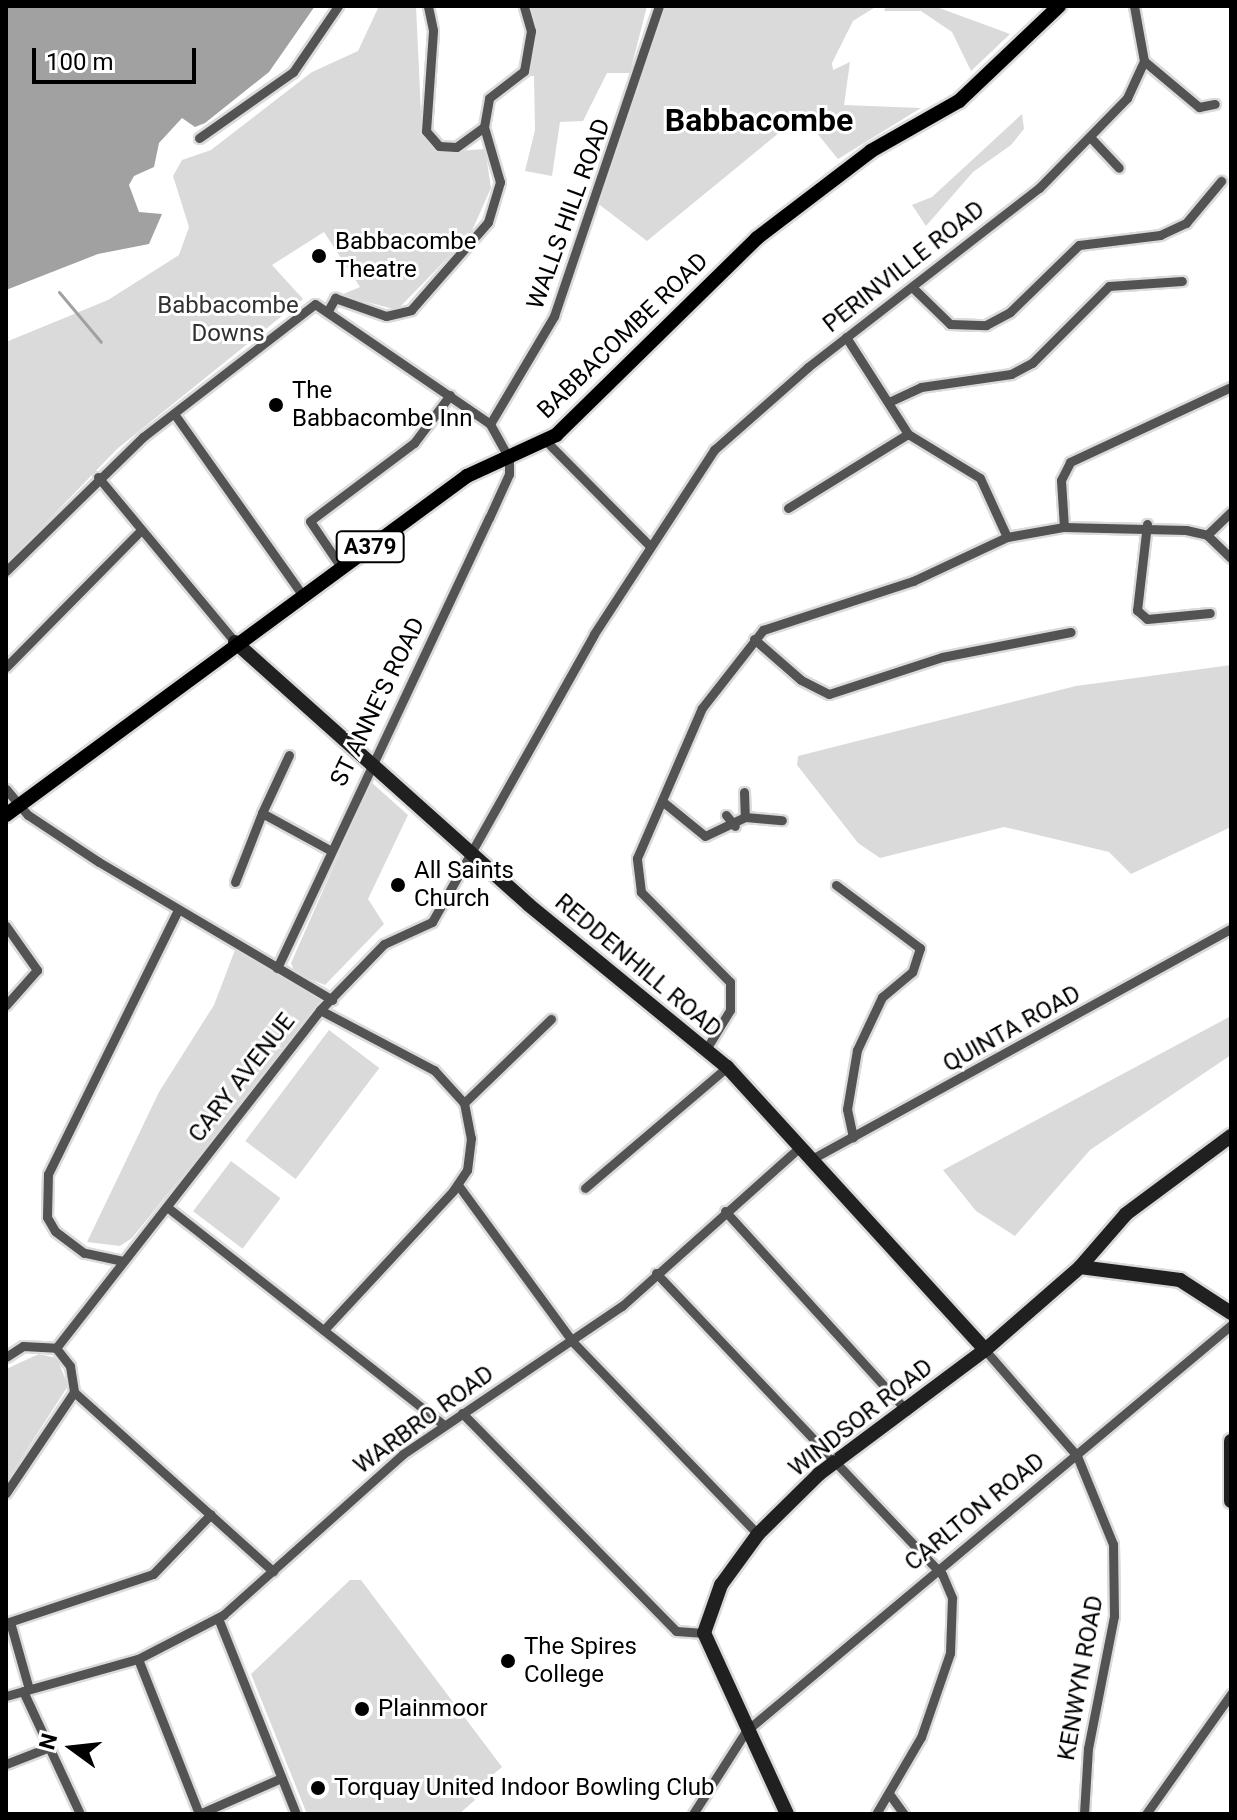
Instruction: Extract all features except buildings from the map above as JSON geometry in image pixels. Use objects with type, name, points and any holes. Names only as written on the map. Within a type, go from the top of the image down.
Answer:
[{"type":"main road","name":"BABBACOMBE ROAD","points":[[6,815],[301,593],[467,476],[508,454],[545,440],[757,238],[871,151],[959,101],[1052,8]]},
{"type":"street","points":[[199,138],[293,72],[338,6]]},
{"type":"street","points":[[428,6],[426,131],[439,146],[456,147],[484,127]]},
{"type":"street","points":[[329,309],[335,298],[386,316],[427,298],[488,222],[500,182],[484,127],[489,98],[524,71],[531,31],[524,6]]},
{"type":"street","name":"WALLS HILL ROAD","points":[[490,424],[554,316],[659,6]]},
{"type":"street","points":[[1134,6],[1144,61],[1199,107],[1215,104]]},
{"type":"street","name":"PERINVILLE ROAD","points":[[467,850],[649,545],[714,450],[846,337],[1039,188],[1127,98],[1144,61]]},
{"type":"street","points":[[1090,137],[1119,168]]},
{"type":"street","points":[[912,287],[950,324],[986,325],[1010,312],[1079,245],[1160,235],[1186,223],[1221,181]]},
{"type":"street","points":[[891,401],[921,387],[1011,374],[1032,363],[1109,286],[1182,281]]},
{"type":"street","points":[[6,571],[98,477],[304,309],[329,309],[450,395],[490,424],[508,454]]},
{"type":"street","points":[[846,337],[891,401],[908,434],[980,478],[1007,537]]},
{"type":"street","points":[[1064,527],[1061,480],[1070,462],[1231,387]]},
{"type":"street","points":[[341,567],[310,521],[414,443],[450,395]]},
{"type":"street","points":[[175,415],[301,593]]},
{"type":"street","points":[[788,508],[908,434]]},
{"type":"street","points":[[545,440],[649,545]]},
{"type":"street","name":"ST ANNE'S ROAD","points":[[277,968],[369,763],[494,507],[508,454]]},
{"type":"street","points":[[98,477],[235,642]]},
{"type":"street","points":[[1207,535],[1231,512]]},
{"type":"street","points":[[1147,524],[1137,610],[1147,619],[1210,613]]},
{"type":"street","points":[[705,1051],[730,1010],[730,982],[652,906],[637,875],[637,858],[702,708],[754,639],[774,624],[913,581],[1007,537],[1064,527],[1147,524],[1207,535],[1231,558]]},
{"type":"street","points":[[6,667],[141,530]]},
{"type":"street","points":[[754,639],[801,680],[829,694],[942,657],[1071,632]]},
{"type":"street","name":"REDDENHILL ROAD","points":[[235,642],[467,850],[727,1067],[985,1350]]},
{"type":"street","points":[[235,882],[289,755]]},
{"type":"street","points":[[6,789],[19,804],[178,910],[332,1000]]},
{"type":"street","points":[[744,792],[745,817]]},
{"type":"street","points":[[662,801],[705,836],[735,826],[745,817],[782,820]]},
{"type":"street","points":[[262,813],[330,850]]},
{"type":"street","points":[[726,815],[735,826]]},
{"type":"street","name":"CARY AVENUE","points":[[56,1348],[320,1010],[384,944],[426,929],[467,850]]},
{"type":"street","points":[[836,885],[920,948],[912,972],[882,997],[857,1050],[847,1109],[853,1137]]},
{"type":"street","points":[[123,1261],[84,1253],[55,1231],[46,1210],[48,1174],[178,910]]},
{"type":"street","points":[[6,926],[37,970],[6,1005]]},
{"type":"street","name":"QUINTA ROAD","points":[[810,1160],[1231,929]]},
{"type":"street","points":[[320,1010],[434,1070],[464,1103],[470,1154],[458,1185],[324,1330]]},
{"type":"street","points":[[464,1103],[551,1019]]},
{"type":"street","points":[[585,1188],[727,1067]]},
{"type":"street","name":"WINDSOR ROAD","points":[[704,1633],[715,1595],[758,1534],[838,1459],[907,1411],[985,1350],[1080,1267],[1126,1214],[1231,1136]]},
{"type":"street","name":"WARBRO ROAD","points":[[6,1696],[138,1659],[218,1618],[444,1425],[572,1341],[656,1273],[799,1148]]},
{"type":"street","points":[[458,1185],[572,1341],[758,1534]]},
{"type":"street","points":[[167,1207],[444,1425]]},
{"type":"street","points":[[725,1211],[907,1411]]},
{"type":"street","points":[[1080,1267],[1180,1280],[1231,1313]]},
{"type":"street","points":[[656,1273],[838,1459],[937,1567],[952,1598],[950,1653],[921,1737],[890,1795],[876,1814]]},
{"type":"street","name":"CARLTON ROAD","points":[[693,1814],[746,1731],[937,1567],[1077,1456],[1231,1325]]},
{"type":"street","points":[[6,1357],[23,1346],[56,1348],[70,1366],[74,1392],[273,1571]]},
{"type":"street","name":"KENWYN ROAD","points":[[985,1350],[1077,1456],[1105,1515],[1117,1579],[1084,1814]]},
{"type":"street","points":[[6,1493],[74,1392]]},
{"type":"street","points":[[462,1413],[676,1631],[704,1633],[746,1731],[787,1814]]},
{"type":"street","points":[[1231,1441],[1231,1501]]},
{"type":"street","points":[[80,1814],[47,1748],[26,1690],[8,1622],[153,1574],[211,1514]]},
{"type":"street","points":[[218,1618],[296,1814]]},
{"type":"street","points":[[138,1659],[199,1814],[281,1778]]},
{"type":"street","points":[[1146,1814],[1231,1694]]},
{"type":"street","points":[[6,1764],[47,1748]]},
{"type":"street","points":[[890,1795],[904,1814]]},
{"type":"green space","name":"Babbacombe Downs","points":[[379,6],[416,6],[422,135],[441,152],[485,149],[491,188],[470,235],[397,310],[341,295],[360,287],[324,232],[272,265],[303,299],[117,449],[6,564],[6,342],[108,300],[179,255],[189,227],[173,176],[182,160],[211,150],[312,72],[358,51]]},
{"type":"green space","points":[[530,6],[647,6],[630,73],[607,73],[583,121],[560,122],[552,176],[525,171],[535,130],[534,76],[525,76],[533,58]]},
{"type":"green space","points":[[666,6],[877,6],[853,21],[832,63],[833,70],[850,62],[844,105],[921,108],[838,159],[807,121],[785,128],[647,241],[592,199]]},
{"type":"green space","points":[[886,6],[934,6],[1010,34],[971,71],[952,32],[921,11],[884,11]]},
{"type":"green space","points":[[1022,114],[1024,129],[1011,145],[973,172],[926,226],[912,205],[932,197]]},
{"type":"green space","points":[[1231,665],[1231,827],[1131,874],[1109,852],[1004,827],[880,858],[858,843],[797,765],[798,756],[1076,686]]},
{"type":"green space","points":[[371,782],[408,815],[368,899],[384,924],[325,985],[295,973],[291,963]]},
{"type":"green space","points":[[235,950],[325,1000],[132,1238],[120,1246],[87,1242],[159,1092],[214,1005]]},
{"type":"green space","points":[[1231,1016],[1231,1055],[1090,1150],[1015,1236],[976,1211],[943,1170]]},
{"type":"green space","points":[[329,1030],[379,1068],[296,1179],[245,1141]]},
{"type":"green space","points":[[231,1161],[281,1198],[243,1249],[193,1211]]},
{"type":"green space","points":[[39,1354],[57,1358],[68,1386],[6,1482],[6,1369]]},
{"type":"green space","name":"Plainmoor","points":[[350,1580],[361,1580],[502,1767],[470,1794],[475,1800],[459,1814],[307,1814],[251,1674]]},
{"type":"shaded area","points":[[6,6],[315,6],[269,72],[205,123],[195,127],[182,118],[159,143],[154,167],[134,176],[129,185],[139,212],[162,214],[149,244],[98,254],[6,290]]},
{"type":"waterway","points":[[59,292],[101,342]]},
{"type":"place","name":"Babbacombe Theatre","points":[[319,256]]},
{"type":"place","name":"The Babbacombe Inn","points":[[276,405]]},
{"type":"place","name":"All Saints Church","points":[[398,885]]},
{"type":"place","name":"The Spires College","points":[[508,1661]]},
{"type":"place","name":"Plainmoor","points":[[362,1709]]},
{"type":"place","name":"Torquay United Indoor Bowling Club","points":[[318,1788]]},
{"type":"district","name":"Babbacombe","points":[[759,120]]}]
